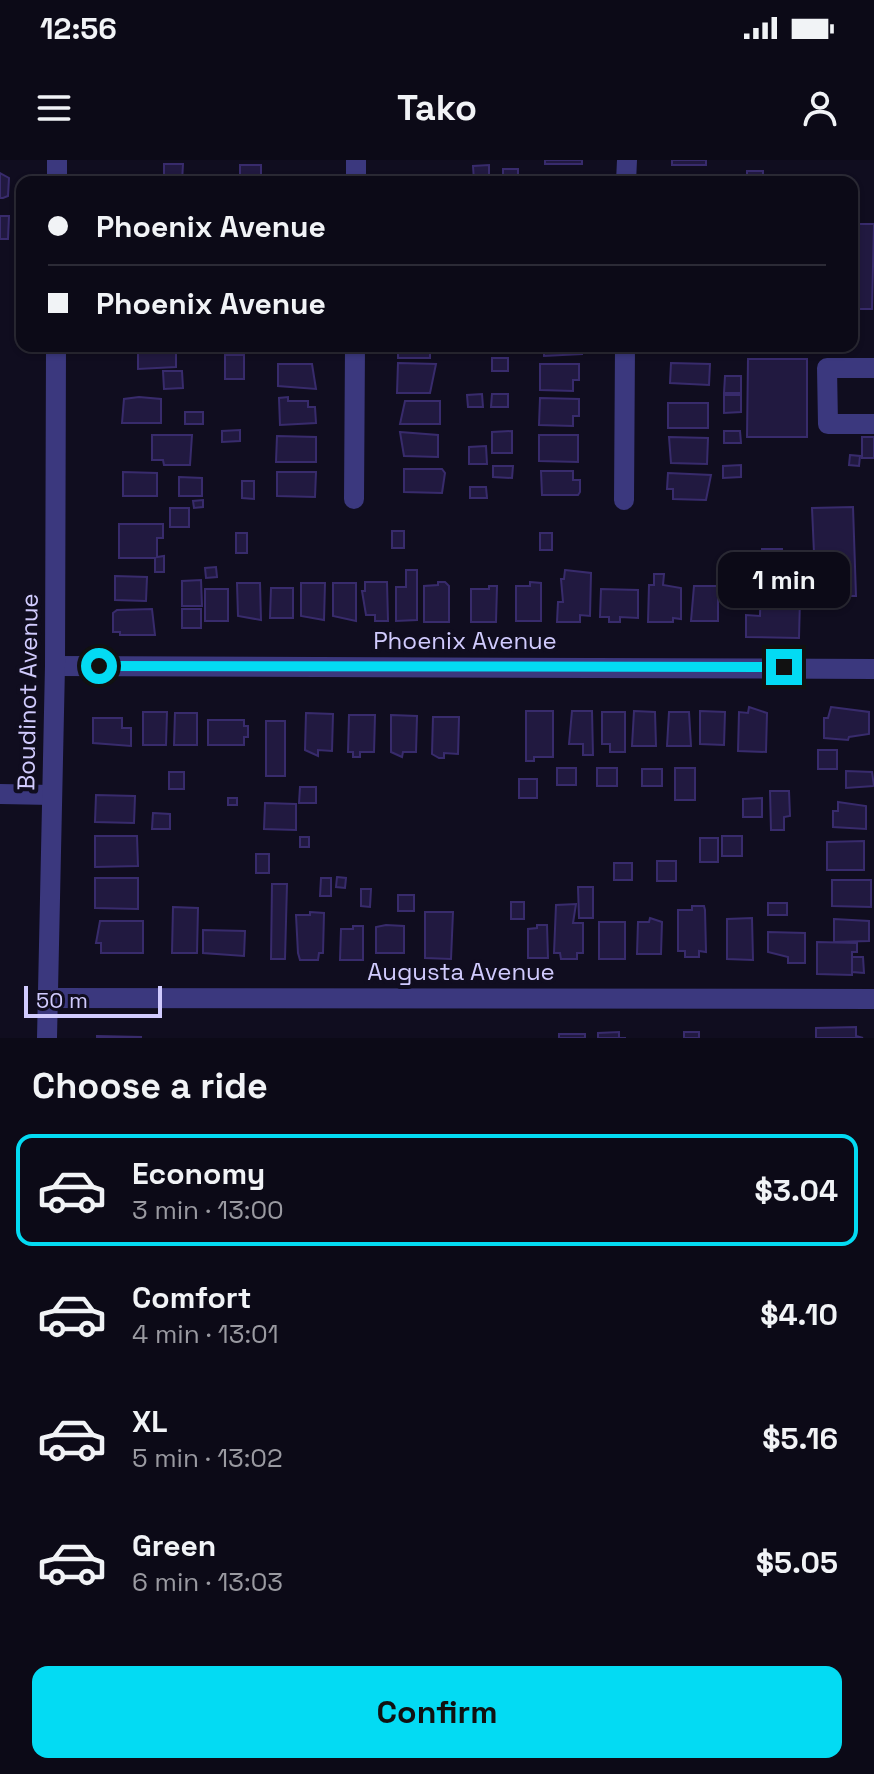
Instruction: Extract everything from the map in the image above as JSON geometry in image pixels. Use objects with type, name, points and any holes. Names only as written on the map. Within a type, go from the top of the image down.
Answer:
[{"type":"street","name":"Boudinot Avenue","points":[[47,1038],[55,666],[56,352]]},
{"type":"street","points":[[354,499],[355,352]]},
{"type":"street","points":[[624,500],[625,352]]},
{"type":"street","points":[[874,368],[827,368],[828,424],[874,424]]},
{"type":"street","name":"Phoenix Avenue","points":[[55,666],[874,669]]},
{"type":"street","points":[[0,794],[52,795]]},
{"type":"street","name":"Augusta Avenue","points":[[48,998],[874,999]]},
{"type":"building","points":[[545,160],[582,160],[582,164],[545,164]]},
{"type":"building","points":[[672,160],[706,160],[706,165],[672,165]]},
{"type":"building","points":[[164,164],[183,164],[182,176],[164,176]]},
{"type":"building","points":[[240,165],[261,165],[261,176],[240,176]]},
{"type":"building","points":[[489,165],[489,176],[474,176],[473,166]]},
{"type":"building","points":[[503,169],[518,169],[518,176],[503,176]]},
{"type":"building","points":[[747,171],[763,171],[763,176],[747,176]]},
{"type":"building","points":[[0,173],[9,178],[8,196],[3,198],[0,198]]},
{"type":"building","points":[[0,216],[9,216],[8,239],[0,239]]},
{"type":"building","points":[[858,224],[874,224],[872,309],[858,309]]},
{"type":"building","points":[[138,352],[176,352],[176,367],[138,369]]},
{"type":"building","points":[[398,352],[430,352],[430,358],[398,358]]},
{"type":"building","points":[[544,352],[582,352],[582,354],[544,356]]},
{"type":"building","points":[[225,355],[244,355],[244,379],[225,379]]},
{"type":"building","points":[[492,358],[508,358],[508,371],[492,371]]},
{"type":"building","points":[[748,359],[807,359],[807,437],[747,437]]},
{"type":"building","points":[[398,363],[436,364],[430,393],[397,393]]},
{"type":"building","points":[[671,363],[710,364],[709,385],[670,383]]},
{"type":"building","points":[[278,364],[312,364],[316,389],[278,386]]},
{"type":"building","points":[[540,364],[579,364],[579,380],[573,380],[573,391],[540,390]]},
{"type":"building","points":[[163,371],[182,371],[183,388],[164,389]]},
{"type":"building","points":[[725,376],[741,376],[741,393],[724,393]]},
{"type":"building","points":[[482,394],[483,407],[468,407],[467,395]]},
{"type":"building","points":[[492,394],[508,394],[508,407],[491,407]]},
{"type":"building","points":[[724,395],[741,395],[741,412],[724,413]]},
{"type":"building","points":[[288,397],[288,401],[308,401],[308,407],[315,407],[316,423],[280,425],[279,398]]},
{"type":"building","points":[[540,398],[579,399],[579,416],[573,416],[573,426],[539,425]]},
{"type":"building","points":[[124,399],[161,399],[161,423],[122,423]]},
{"type":"building","points":[[405,401],[440,401],[440,424],[400,424]]},
{"type":"building","points":[[668,403],[708,403],[708,428],[668,428]]},
{"type":"building","points":[[185,412],[203,412],[203,424],[185,424]]},
{"type":"building","points":[[240,430],[240,441],[222,442],[222,431]]},
{"type":"building","points":[[512,431],[512,453],[492,453],[492,432]]},
{"type":"building","points":[[724,431],[740,431],[741,443],[724,443]]},
{"type":"building","points":[[400,432],[438,435],[438,457],[404,456]]},
{"type":"building","points":[[152,435],[192,435],[190,465],[164,465],[163,460],[152,460]]},
{"type":"building","points":[[539,435],[578,435],[578,462],[539,461]]},
{"type":"building","points":[[277,436],[316,437],[316,462],[276,462]]},
{"type":"building","points":[[669,437],[708,438],[707,464],[671,463]]},
{"type":"building","points":[[862,437],[874,437],[874,458],[862,458]]},
{"type":"building","points":[[486,446],[487,464],[469,464],[469,447]]},
{"type":"building","points":[[850,455],[860,456],[859,466],[849,465]]},
{"type":"building","points":[[741,465],[741,477],[723,478],[723,466]]},
{"type":"building","points":[[493,466],[513,466],[512,478],[493,477]]},
{"type":"building","points":[[404,469],[442,469],[445,473],[442,493],[404,492]]},
{"type":"building","points":[[541,471],[573,471],[573,480],[580,480],[580,492],[578,495],[542,495]]},
{"type":"building","points":[[123,472],[157,473],[157,496],[123,496]]},
{"type":"building","points":[[277,472],[316,472],[315,497],[277,496]]},
{"type":"building","points":[[668,473],[711,475],[706,500],[673,499],[673,489],[667,489]]},
{"type":"building","points":[[179,477],[202,478],[202,496],[179,496]]},
{"type":"building","points":[[242,481],[254,481],[254,499],[242,498]]},
{"type":"building","points":[[470,487],[486,487],[487,498],[470,498]]},
{"type":"building","points":[[203,500],[203,507],[194,508],[193,501]]},
{"type":"building","points":[[853,507],[856,596],[826,596],[825,552],[814,553],[812,508]]},
{"type":"building","points":[[170,508],[189,508],[189,527],[170,527]]},
{"type":"building","points":[[119,524],[163,524],[163,538],[157,538],[157,557],[164,556],[164,572],[155,572],[155,558],[119,558]]},
{"type":"building","points":[[392,531],[404,531],[404,548],[392,548]]},
{"type":"building","points":[[236,533],[247,533],[247,553],[236,553]]},
{"type":"building","points":[[540,533],[552,533],[552,550],[540,550]]},
{"type":"building","points":[[762,549],[782,549],[782,558],[801,559],[799,638],[746,637],[746,615],[760,616]]},
{"type":"building","points":[[216,567],[217,577],[206,578],[205,568]]},
{"type":"building","points":[[406,570],[417,570],[417,620],[396,621],[396,587],[406,587]]},
{"type":"building","points":[[565,570],[591,573],[590,616],[580,615],[580,622],[557,622],[558,602],[563,602],[561,579],[564,579]]},
{"type":"building","points":[[654,574],[664,574],[663,585],[681,588],[681,619],[648,622],[649,585],[654,585]]},
{"type":"building","points":[[115,576],[147,577],[146,601],[115,600]]},
{"type":"building","points":[[201,580],[202,606],[182,606],[182,581]]},
{"type":"building","points":[[365,582],[387,582],[388,621],[375,621],[375,615],[366,615],[362,591],[365,591]]},
{"type":"building","points":[[438,582],[449,586],[449,622],[424,622],[424,586],[438,585]]},
{"type":"building","points":[[530,582],[541,583],[541,621],[516,621],[516,586],[530,586]]},
{"type":"building","points":[[237,583],[260,583],[261,620],[238,616]]},
{"type":"building","points":[[301,583],[325,583],[324,620],[301,616]]},
{"type":"building","points":[[333,583],[356,583],[356,621],[333,616]]},
{"type":"building","points":[[489,586],[497,586],[496,622],[471,622],[471,589],[489,589]]},
{"type":"building","points":[[694,586],[718,586],[718,621],[691,621]]},
{"type":"building","points":[[271,588],[293,588],[293,618],[270,618]]},
{"type":"building","points":[[205,589],[228,589],[228,621],[205,621]]},
{"type":"building","points":[[601,589],[638,590],[638,618],[620,617],[620,622],[609,622],[609,617],[600,617]]},
{"type":"building","points":[[152,609],[155,635],[120,635],[120,632],[113,632],[113,613],[117,610]]},
{"type":"building","points":[[182,609],[201,609],[201,628],[182,628]]},
{"type":"building","points":[[749,707],[767,713],[766,752],[738,751],[739,712],[748,713]]},
{"type":"building","points":[[831,707],[869,712],[869,734],[849,737],[848,740],[824,738],[824,718],[828,718]]},
{"type":"building","points":[[526,711],[553,711],[553,757],[534,757],[534,761],[526,761]]},
{"type":"building","points":[[572,711],[592,711],[593,755],[583,755],[583,744],[569,744]]},
{"type":"building","points":[[634,711],[655,712],[656,746],[632,746]]},
{"type":"building","points":[[700,711],[725,712],[724,745],[700,744]]},
{"type":"building","points":[[143,712],[167,712],[166,745],[143,745]]},
{"type":"building","points":[[602,712],[625,712],[625,752],[610,752],[610,744],[602,744]]},
{"type":"building","points":[[669,712],[689,712],[691,746],[667,746]]},
{"type":"building","points":[[175,713],[197,713],[197,745],[174,745]]},
{"type":"building","points":[[306,713],[333,714],[332,751],[318,750],[318,756],[305,750]]},
{"type":"building","points":[[349,715],[375,715],[374,752],[360,752],[360,757],[353,757],[353,752],[348,752]]},
{"type":"building","points":[[391,715],[417,716],[416,752],[403,752],[402,757],[391,752]]},
{"type":"building","points":[[433,717],[459,717],[458,754],[444,753],[444,758],[439,758],[432,754]]},
{"type":"building","points":[[93,718],[122,718],[122,728],[131,728],[131,746],[93,743]]},
{"type":"building","points":[[208,720],[244,720],[244,726],[248,726],[248,737],[244,737],[244,745],[208,745]]},
{"type":"building","points":[[266,721],[285,721],[285,776],[266,776]]},
{"type":"building","points":[[818,750],[837,750],[837,769],[818,769]]},
{"type":"building","points":[[557,768],[576,768],[576,785],[557,785]]},
{"type":"building","points":[[597,768],[617,768],[617,786],[597,786]]},
{"type":"building","points":[[675,768],[695,768],[695,800],[675,800]]},
{"type":"building","points":[[642,769],[662,769],[662,786],[642,786]]},
{"type":"building","points":[[846,771],[872,772],[874,786],[846,788]]},
{"type":"building","points":[[169,772],[184,772],[184,789],[169,789]]},
{"type":"building","points":[[519,779],[537,779],[537,798],[519,798]]},
{"type":"building","points":[[300,787],[316,787],[316,803],[299,803]]},
{"type":"building","points":[[770,791],[789,791],[790,816],[784,817],[784,830],[771,830]]},
{"type":"building","points":[[96,795],[135,796],[134,823],[95,822]]},
{"type":"building","points":[[228,798],[237,798],[237,805],[228,805]]},
{"type":"building","points":[[762,798],[762,817],[743,817],[743,799]]},
{"type":"building","points":[[838,802],[866,806],[866,829],[833,827],[833,811],[838,811]]},
{"type":"building","points":[[265,803],[296,804],[296,830],[264,829]]},
{"type":"building","points":[[153,813],[170,814],[170,829],[152,829]]},
{"type":"building","points":[[95,836],[137,836],[138,866],[95,867]]},
{"type":"building","points":[[722,836],[742,836],[742,856],[722,856]]},
{"type":"building","points":[[300,837],[309,837],[309,847],[300,847]]},
{"type":"building","points":[[700,838],[718,838],[718,862],[700,862]]},
{"type":"building","points":[[864,841],[864,870],[827,870],[827,842]]},
{"type":"building","points":[[256,854],[269,854],[269,873],[256,873]]},
{"type":"building","points":[[657,861],[676,861],[676,881],[657,881]]},
{"type":"building","points":[[614,863],[632,863],[632,880],[614,880]]},
{"type":"building","points":[[337,877],[346,878],[345,888],[336,887]]},
{"type":"building","points":[[95,878],[138,878],[138,909],[95,908]]},
{"type":"building","points":[[321,878],[331,878],[331,896],[320,896]]},
{"type":"building","points":[[832,880],[871,880],[871,907],[832,906]]},
{"type":"building","points":[[272,884],[287,884],[285,959],[271,959]]},
{"type":"building","points":[[578,887],[593,887],[593,918],[579,918]]},
{"type":"building","points":[[361,889],[371,889],[370,907],[361,906]]},
{"type":"building","points":[[398,895],[414,895],[414,911],[398,911]]},
{"type":"building","points":[[511,902],[524,902],[524,919],[511,919]]},
{"type":"building","points":[[768,903],[787,903],[787,915],[768,915]]},
{"type":"building","points":[[576,904],[573,923],[583,923],[583,953],[577,953],[577,959],[561,959],[560,953],[554,953],[556,905]]},
{"type":"building","points":[[692,906],[704,906],[706,952],[699,951],[699,957],[685,957],[685,951],[678,951],[678,910],[692,910]]},
{"type":"building","points":[[173,907],[198,908],[197,953],[172,953]]},
{"type":"building","points":[[310,912],[324,913],[323,953],[319,953],[318,960],[300,960],[296,915],[310,915]]},
{"type":"building","points":[[425,912],[453,912],[451,959],[425,958]]},
{"type":"building","points":[[650,918],[662,922],[661,954],[637,954],[638,922],[649,922]]},
{"type":"building","points":[[752,918],[753,960],[727,959],[727,919]]},
{"type":"building","points":[[834,919],[869,921],[869,941],[834,942]]},
{"type":"building","points":[[100,921],[143,921],[143,953],[101,953],[101,943],[96,943]]},
{"type":"building","points":[[599,922],[625,922],[625,959],[599,959]]},
{"type":"building","points":[[537,925],[547,925],[548,958],[528,958],[528,929],[537,928]]},
{"type":"building","points":[[353,926],[363,926],[363,960],[340,960],[341,929],[353,929]]},
{"type":"building","points":[[404,926],[404,953],[376,953],[376,927]]},
{"type":"building","points":[[203,930],[245,931],[244,956],[203,953]]},
{"type":"building","points":[[768,932],[805,933],[805,963],[788,963],[788,957],[768,952]]},
{"type":"building","points":[[817,942],[857,943],[857,952],[852,952],[852,975],[817,974]]},
{"type":"building","points":[[852,957],[863,957],[864,973],[852,972]]},
{"type":"building","points":[[856,1027],[856,1036],[863,1038],[816,1038],[816,1028]]},
{"type":"building","points":[[619,1032],[619,1038],[598,1038],[598,1033]]},
{"type":"building","points":[[684,1032],[699,1032],[699,1038],[684,1038]]},
{"type":"building","points":[[559,1034],[585,1034],[585,1038],[559,1038]]},
{"type":"building","points":[[141,1037],[141,1038],[97,1038]]},
{"type":"route","points":[[99,666],[784,667]]}]
